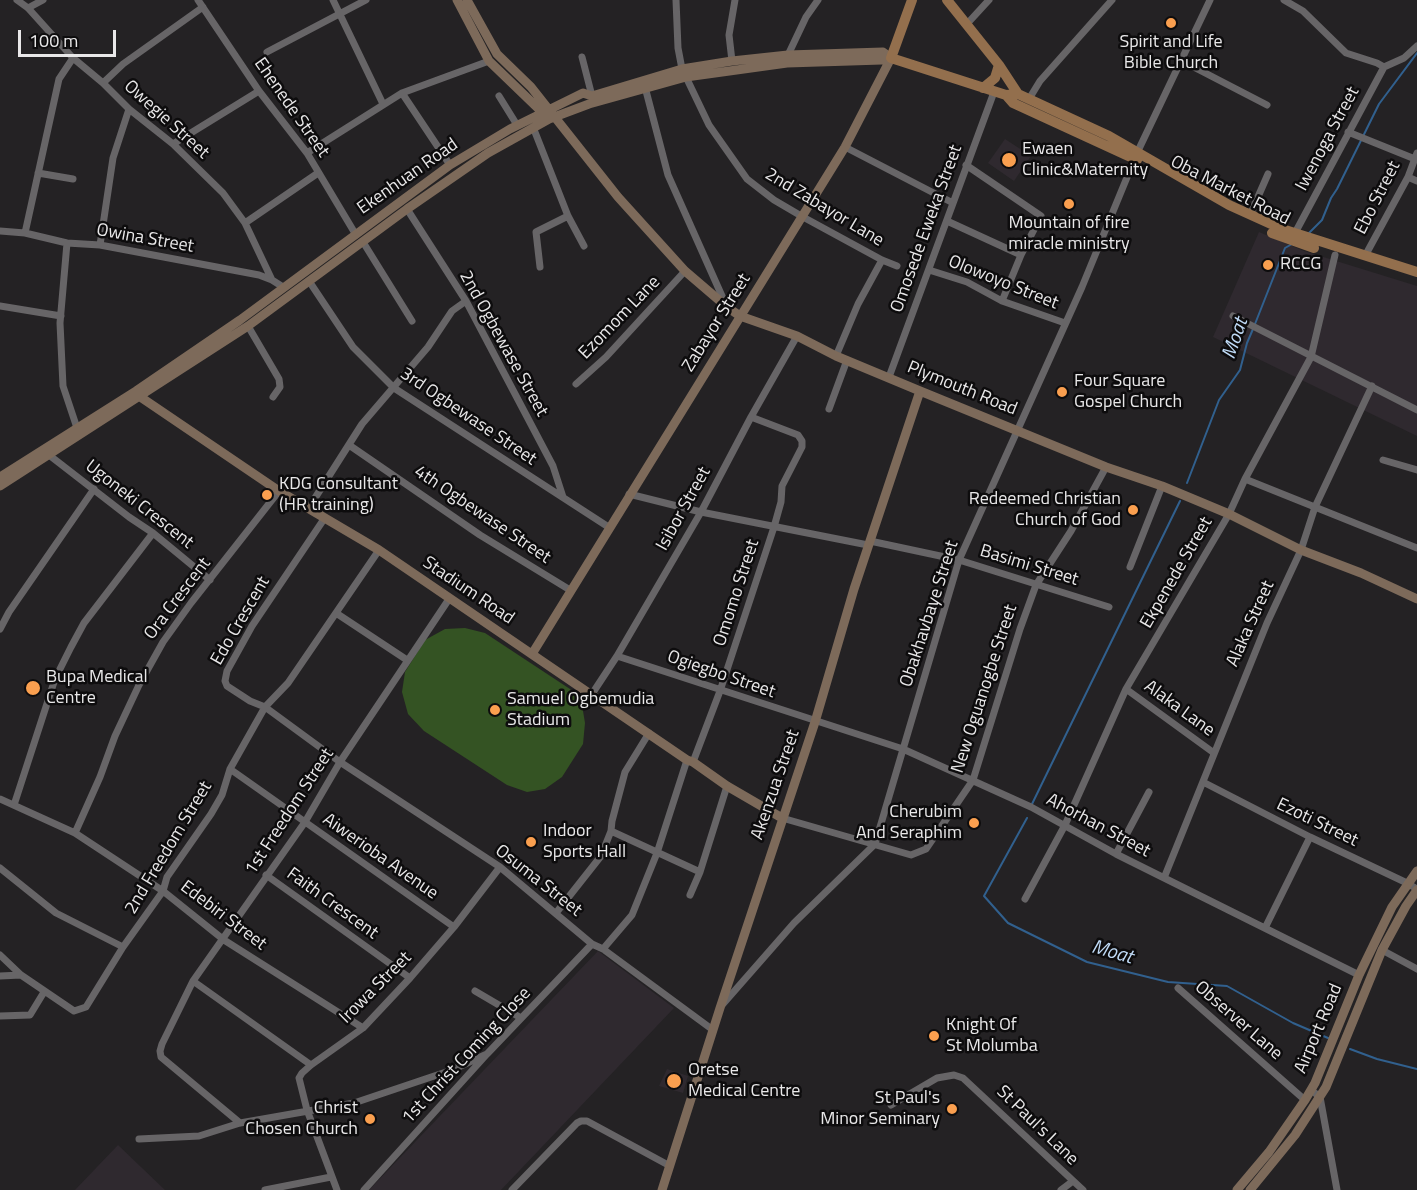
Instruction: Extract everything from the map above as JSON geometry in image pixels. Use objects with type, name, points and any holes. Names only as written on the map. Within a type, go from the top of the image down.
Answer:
[{"type":"main road","name":"Zabayor Street","points":[[891,58],[912,0]]},
{"type":"main road","points":[[947,0],[999,65],[1018,94]]},
{"type":"main road","name":"Ekenhuan Road","points":[[891,58],[994,92],[1006,95],[1018,94]]},
{"type":"main road","points":[[982,88],[995,78],[999,65]]},
{"type":"main road","name":"Oba Market Road","points":[[1018,94],[1109,136],[1135,156],[1225,211],[1280,236],[1417,279]]},
{"type":"main road","name":"Oba Market Road","points":[[1006,95],[1013,103],[1135,156],[1250,214],[1295,233],[1417,272]]},
{"type":"street","name":"Owegie Street","points":[[17,0],[28,8],[73,58],[129,109],[173,144],[224,193],[244,223],[272,280]]},
{"type":"street","points":[[28,8],[43,0]]},
{"type":"street","name":"Ehenede Street","points":[[198,0],[259,91],[307,153],[412,321]]},
{"type":"street","points":[[333,0],[383,104]]},
{"type":"street","points":[[267,52],[366,0]]},
{"type":"street","points":[[457,0],[489,61],[551,116]]},
{"type":"street","points":[[466,0],[497,54],[531,87],[551,116]]},
{"type":"street","name":"2nd Zabayor Lane","points":[[676,0],[678,48],[684,73],[709,124],[747,180],[803,218],[897,266]]},
{"type":"street","points":[[732,61],[729,35],[735,0]]},
{"type":"street","points":[[788,55],[806,17],[818,0]]},
{"type":"street","points":[[966,25],[989,0]]},
{"type":"street","points":[[1029,99],[1040,81],[1112,0]]},
{"type":"street","name":"Obakhavbaye Street","points":[[720,1008],[794,923],[875,844],[959,560],[1019,431],[1135,156],[1210,0]]},
{"type":"street","points":[[1284,0],[1303,11],[1346,53],[1384,67],[1404,58],[1417,46]]},
{"type":"street","points":[[103,83],[123,64],[203,7]]},
{"type":"street","name":"Ekenhuan Road","points":[[0,486],[137,394],[334,252],[407,209],[488,153],[551,116],[584,93],[592,96],[732,61],[788,55],[883,52],[891,58]]},
{"type":"street","points":[[582,57],[592,96]]},
{"type":"street","points":[[25,233],[58,80],[73,58]]},
{"type":"street","name":"Ekenhuan Road","points":[[0,477],[77,428],[248,326],[309,281],[450,165],[518,125],[684,73],[787,63],[891,58]]},
{"type":"street","name":"Zabayor Street","points":[[532,654],[740,315],[803,218],[845,147],[891,58]]},
{"type":"street","points":[[307,153],[402,93],[489,61]]},
{"type":"street","points":[[1182,61],[1267,105]]},
{"type":"street","name":"Iwenoga Street","points":[[1295,233],[1384,67]]},
{"type":"street","points":[[645,87],[668,175],[727,308]]},
{"type":"street","points":[[173,144],[259,91]]},
{"type":"street","name":"Omosede Eweka Street","points":[[888,377],[994,92]]},
{"type":"street","points":[[402,93],[450,165]]},
{"type":"street","points":[[499,96],[518,125]]},
{"type":"street","points":[[100,245],[113,158],[129,109]]},
{"type":"street","name":"Plymouth Road","points":[[551,116],[618,197],[685,271],[727,308],[797,336],[836,356],[920,391],[1106,467],[1162,486],[1229,514],[1301,550],[1361,573],[1417,599]]},
{"type":"street","points":[[533,127],[568,216],[584,246]]},
{"type":"street","points":[[1348,132],[1384,147],[1416,156]]},
{"type":"street","points":[[845,147],[953,203]]},
{"type":"street","name":"Ebo Street","points":[[1365,256],[1408,177],[1416,156]]},
{"type":"street","points":[[966,165],[1041,216],[1021,255],[1002,301]]},
{"type":"street","points":[[38,173],[73,179]]},
{"type":"street","points":[[244,223],[318,173]]},
{"type":"street","points":[[1250,214],[1268,174]]},
{"type":"street","points":[[1408,177],[1417,181]]},
{"type":"street","name":"2nd Ogbewase Street","points":[[407,209],[466,301],[553,466],[563,497]]},
{"type":"street","points":[[540,267],[536,232],[568,216]]},
{"type":"street","points":[[947,221],[1021,255]]},
{"type":"street","name":"Owina Street","points":[[0,231],[25,233],[67,243],[100,245],[259,275],[283,287]]},
{"type":"street","points":[[67,243],[61,316],[63,386],[77,428]]},
{"type":"street","name":"Ekpenede Street","points":[[1024,899],[1065,825],[1126,689],[1229,514],[1245,479],[1311,357],[1335,255]]},
{"type":"street","points":[[836,356],[858,304],[882,260]]},
{"type":"street","name":"Olowoyo Street","points":[[929,270],[966,282],[1002,301],[1065,323]]},
{"type":"street","name":"Ezomom Lane","points":[[576,384],[606,357],[685,271]]},
{"type":"street","name":"3rd Ogbewase Street","points":[[309,281],[353,347],[394,388],[610,528]]},
{"type":"street","points":[[308,509],[362,424],[428,347],[452,311],[466,301]]},
{"type":"street","points":[[0,306],[61,316]]},
{"type":"street","points":[[1233,316],[1417,410]]},
{"type":"street","points":[[248,326],[279,379],[280,387],[273,397]]},
{"type":"street","name":"Isibor Street","points":[[592,694],[617,656],[700,512],[797,336]]},
{"type":"street","points":[[829,409],[847,360]]},
{"type":"street","name":"Alaka Street","points":[[1164,878],[1267,623],[1301,550],[1315,507],[1372,386]]},
{"type":"street","name":"Akenzua Street","points":[[662,1190],[815,722],[869,543],[920,391]]},
{"type":"street","name":"Stadium Road","points":[[137,394],[279,491],[379,550],[727,786],[782,818]]},
{"type":"street","name":"Omomo Street","points":[[603,949],[632,915],[657,853],[690,761],[720,691],[774,527],[781,502],[782,486],[802,447],[802,441],[798,435],[751,417]]},
{"type":"street","name":"4th Ogbewase Street","points":[[349,445],[480,535],[570,590]]},
{"type":"street","name":"Ugoneki Crescent","points":[[49,454],[129,517],[153,532],[210,580]]},
{"type":"street","points":[[1383,460],[1417,470]]},
{"type":"street","name":"New Oguanogbe Street","points":[[782,818],[911,855],[926,849],[974,780],[1020,629],[1036,585],[1071,531],[1106,467]]},
{"type":"street","points":[[1245,479],[1417,548]]},
{"type":"street","points":[[1130,567],[1162,486]]},
{"type":"street","points":[[0,629],[9,612],[94,489]]},
{"type":"street","name":"Ora Crescent","points":[[75,833],[115,736],[139,685],[163,642],[279,491]]},
{"type":"street","name":"Basimi Street","points":[[629,494],[774,527],[959,560],[1109,607]]},
{"type":"street","name":"Edo Crescent","points":[[324,519],[252,626],[225,677],[227,686],[250,701],[265,707],[340,762]]},
{"type":"street","points":[[14,805],[56,679],[71,647],[84,623],[153,532]]},
{"type":"street","name":"2nd Freedom Street","points":[[44,992],[74,1011],[86,1007],[123,947],[164,891],[167,877],[211,814],[222,795],[230,769],[265,707],[288,683],[379,550]]},
{"type":"street","name":"1st Freedom Street","points":[[240,1123],[161,1057],[162,1044],[193,981],[305,822],[340,762],[449,599]]},
{"type":"street","points":[[336,613],[407,660]]},
{"type":"street","name":"Ogiegbo Street","points":[[617,656],[815,722]]},
{"type":"street","name":"Alaka Lane","points":[[1126,689],[1214,753]]},
{"type":"street","name":"Ahorhan Street","points":[[815,722],[903,749],[974,780],[1065,825],[1116,854],[1359,975]]},
{"type":"street","points":[[556,913],[601,856],[611,831],[624,772],[649,734]]},
{"type":"street","name":"Osuma Street","points":[[340,762],[500,867],[592,944],[603,949],[713,1030]]},
{"type":"street","name":"Aiwerioba Avenue","points":[[230,769],[454,927]]},
{"type":"street","name":"Ezoti Street","points":[[1203,782],[1417,890]]},
{"type":"street","points":[[690,895],[700,872],[727,786]]},
{"type":"street","points":[[1116,854],[1149,792]]},
{"type":"street","name":"Edebiri Street","points":[[0,799],[75,833],[164,891],[224,940],[363,1028]]},
{"type":"street","points":[[611,831],[700,872]]},
{"type":"street","points":[[1265,928],[1310,837]]},
{"type":"street","name":"Irowa Street","points":[[311,1065],[363,1028],[454,927],[500,867]]},
{"type":"street","points":[[0,868],[56,913],[123,947]]},
{"type":"street","name":"Airport Road","points":[[1236,1190],[1269,1152],[1311,1090],[1359,975],[1392,907],[1417,870]]},
{"type":"street","name":"Faith Crescent","points":[[266,875],[410,978]]},
{"type":"street","name":"Airport Road","points":[[1250,1190],[1295,1135],[1326,1087],[1382,950],[1417,890]]},
{"type":"street","name":"1st Christ Coming Close","points":[[364,1190],[487,1054],[592,944]]},
{"type":"street","points":[[1382,950],[1417,969]]},
{"type":"street","points":[[0,955],[44,992],[30,1015],[0,1016]]},
{"type":"street","points":[[0,976],[21,975]]},
{"type":"street","points":[[193,981],[311,1065],[299,1078],[307,1110],[330,1177],[337,1190]]},
{"type":"street","name":"Observer Lane","points":[[1178,988],[1305,1100]]},
{"type":"street","points":[[475,991],[521,1018]]},
{"type":"street","points":[[139,1139],[199,1136],[240,1123],[354,1103],[452,1070],[487,1054]]},
{"type":"street","points":[[452,1070],[460,1074],[464,1080]]},
{"type":"street","name":"St Paul's Lane","points":[[891,1105],[937,1078],[954,1075],[963,1078],[1083,1190]]},
{"type":"street","points":[[1311,1090],[1320,1097],[1337,1190]]},
{"type":"street","points":[[512,1190],[576,1123],[581,1121],[587,1121],[670,1166]]},
{"type":"street","points":[[265,1190],[330,1177]]},
{"type":"street","points":[[1061,1190],[1073,1181]]},
{"type":"shaded area","name":"Ewaen Clinic&Maternity","points":[[1005,139],[1031,156],[1014,181],[988,163]]},
{"type":"shaded area","points":[[1259,232],[1304,251],[1417,286],[1417,436],[1213,337]]},
{"type":"shaded area","points":[[598,951],[674,1008],[501,1190],[369,1190]]},
{"type":"shaded area","name":"Oretse Medical Centre","points":[[667,1069],[688,1076],[683,1093],[659,1086]]},
{"type":"shaded area","points":[[118,1145],[165,1190],[75,1190]]},
{"type":"green space","name":"Samuel Ogbemudia Stadium","points":[[465,628],[485,633],[570,689],[582,705],[585,723],[583,744],[562,777],[545,789],[527,792],[507,785],[424,731],[408,714],[402,692],[405,672],[425,640],[445,629]]},
{"type":"waterway","points":[[1308,234],[1322,220],[1379,104],[1417,53]]},
{"type":"waterway","name":"Moat","points":[[1255,324],[1285,248],[1292,244]]},
{"type":"waterway","name":"Moat","points":[[1187,483],[1219,400],[1240,370],[1253,329]]},
{"type":"waterway","name":"Moat","points":[[1032,804],[1180,501]]},
{"type":"waterway","name":"Moat","points":[[1027,818],[984,896],[1008,923],[1087,962],[1168,982],[1227,986],[1293,1023],[1328,1038]]},
{"type":"waterway","name":"Moat","points":[[1350,1049],[1377,1059],[1417,1069]]},
{"type":"place","name":"Spirit and Life Bible Church","points":[[1171,23]]},
{"type":"place","name":"Ewaen Clinic&Maternity","points":[[1009,160]]},
{"type":"place","name":"Mountain of fire miracle ministry","points":[[1069,204]]},
{"type":"place","name":"RCCG","points":[[1268,265]]},
{"type":"place","name":"Four Square Gospel Church","points":[[1062,392]]},
{"type":"place","name":"KDG Consultant (HR training)","points":[[267,495]]},
{"type":"place","name":"Redeemed Christian Church of God","points":[[1133,510]]},
{"type":"place","name":"Bupa Medical Centre","points":[[33,688]]},
{"type":"place","name":"Samuel Ogbemudia Stadium","points":[[495,710]]},
{"type":"place","name":"Cherubim And Seraphim","points":[[974,823]]},
{"type":"place","name":"Indoor Sports Hall","points":[[531,842]]},
{"type":"place","name":"Knight Of St Molumba","points":[[934,1036]]},
{"type":"place","name":"Oretse Medical Centre","points":[[674,1081]]},
{"type":"place","name":"St Paul's Minor Seminary","points":[[952,1109]]},
{"type":"place","name":"Christ Chosen Church","points":[[370,1119]]}]
